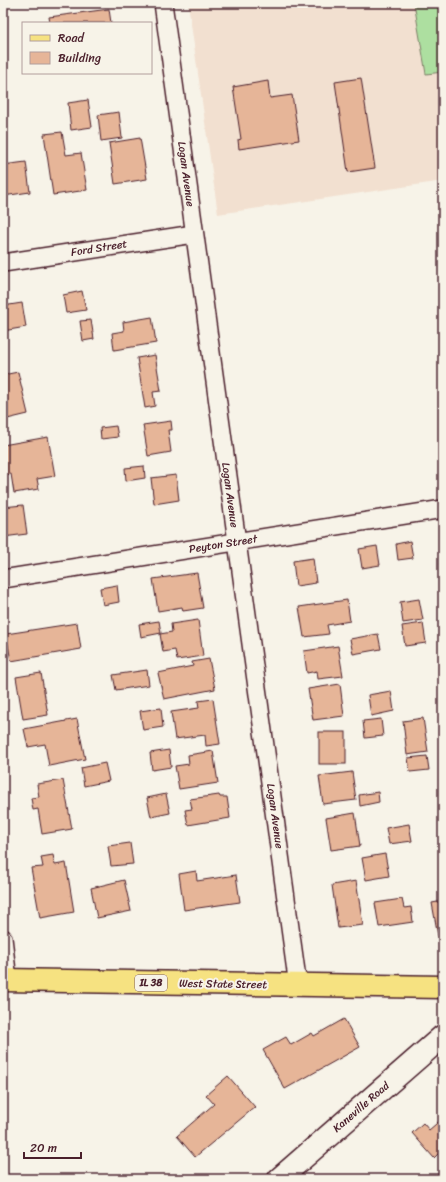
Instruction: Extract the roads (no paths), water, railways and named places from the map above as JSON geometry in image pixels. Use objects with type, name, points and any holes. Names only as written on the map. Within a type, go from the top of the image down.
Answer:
[{"type":"main road","name":"West State Street","points":[[6,980],[443,988]]},
{"type":"main road","name":"Kaneville Road","points":[[279,1179],[443,1036]]},
{"type":"street","name":"Logan Avenue","points":[[163,3],[298,986]]},
{"type":"street","name":"Ford Street","points":[[3,263],[194,234]]},
{"type":"street","name":"Peyton Street","points":[[3,579],[443,509]]},
{"type":"street","points":[[3,938],[6,980]]}]
